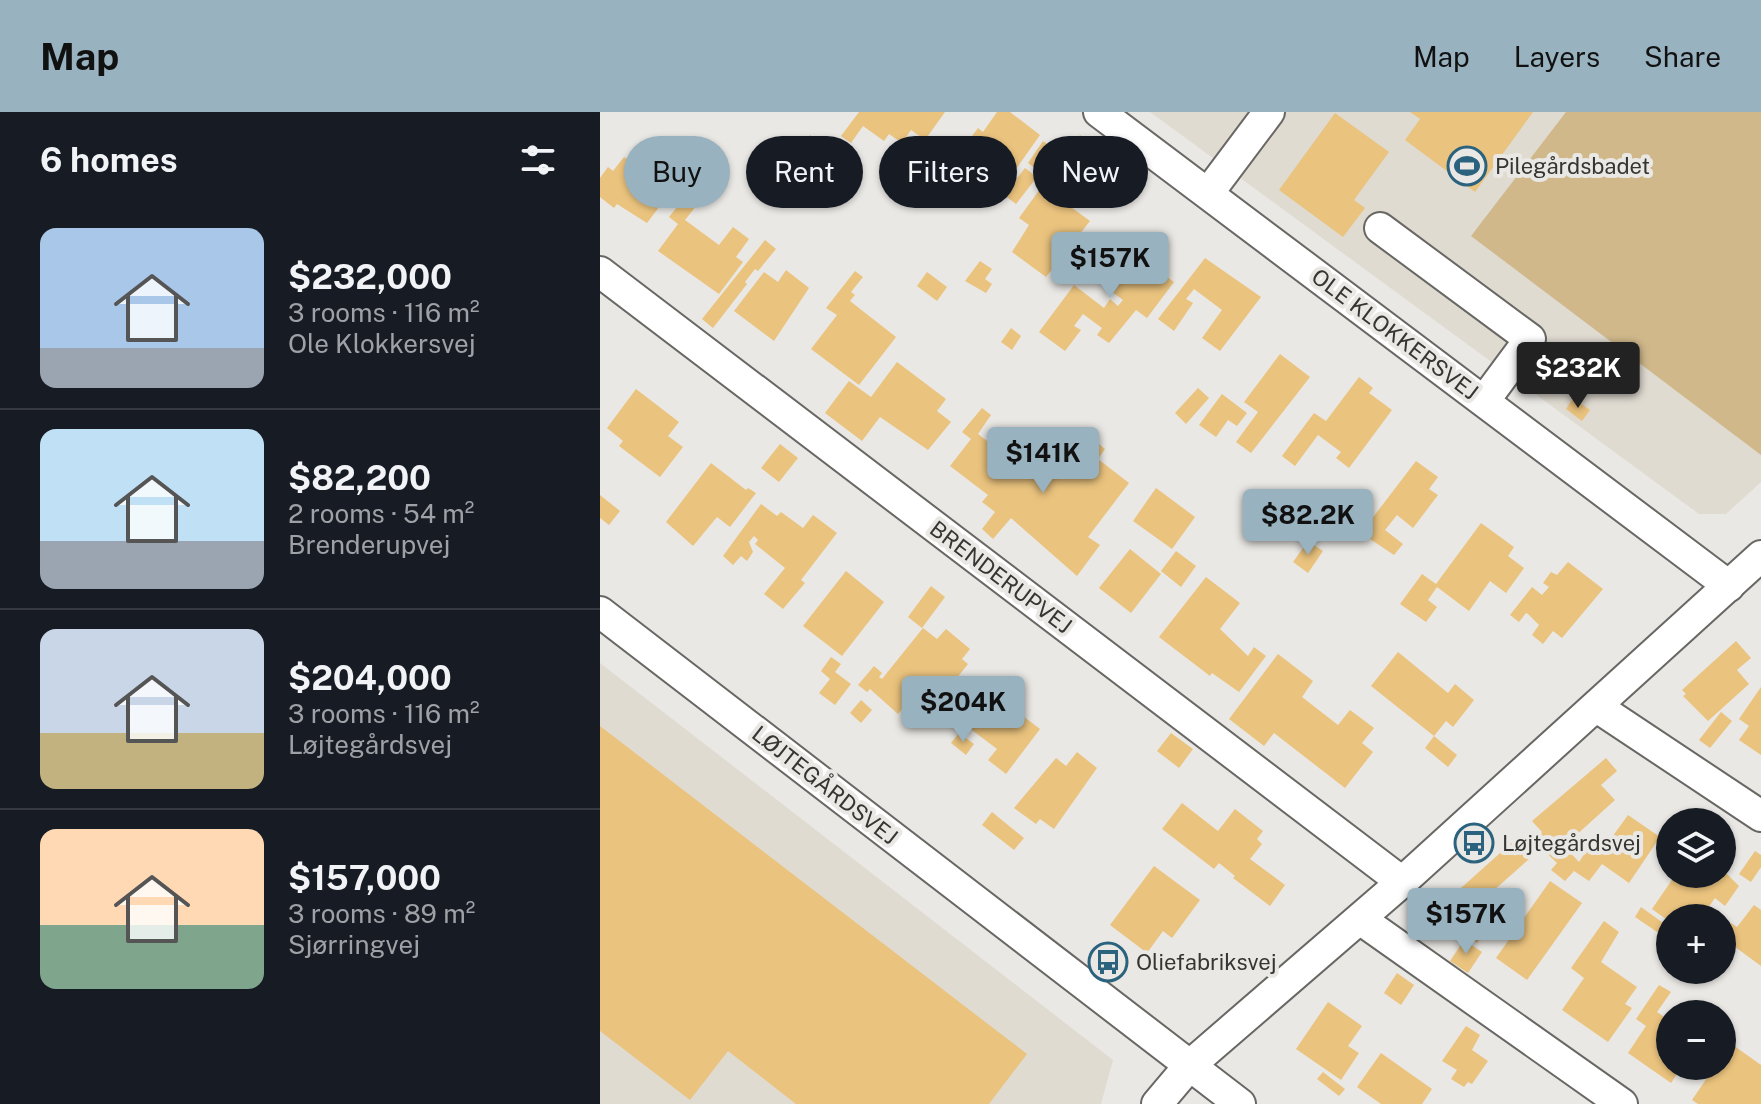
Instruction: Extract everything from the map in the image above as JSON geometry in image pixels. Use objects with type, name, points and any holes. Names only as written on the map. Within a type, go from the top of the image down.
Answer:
[{"type":"street","name":"OLE KLOKKERSVEJ","points":[[1099,112],[1729,586]]},
{"type":"street","points":[[1209,192],[1269,112]]},
{"type":"street","points":[[1380,228],[1530,339],[1484,401]]},
{"type":"street","name":"BRENDERUPVEJ","points":[[600,272],[1402,882]]},
{"type":"street","points":[[1157,1104],[1189,1066],[1402,882],[1761,556]]},
{"type":"street","name":"LØJTEGÅRDSVEJ","points":[[600,612],[1240,1104]]},
{"type":"street","points":[[1597,707],[1761,816]]},
{"type":"street","points":[[1360,919],[1622,1104]]},
{"type":"shaded area","points":[[1150,112],[1761,112],[1761,482],[1726,514],[1699,514]]},
{"type":"shaded area","points":[[1566,112],[1761,112],[1761,455],[1471,236]]},
{"type":"shaded area","points":[[600,663],[1113,1060],[1101,1104],[600,1104]]},
{"type":"building","points":[[859,112],[945,112],[928,136],[919,136],[911,130],[907,136],[889,134],[879,137],[863,126],[856,136],[841,136]]},
{"type":"building","points":[[997,112],[1010,112],[1040,135],[1033,136],[1033,145],[1017,168],[1017,136],[972,136],[978,128],[983,132]]},
{"type":"building","name":"Pilegårdsbadet","points":[[1410,112],[1533,112],[1475,192],[1405,140],[1420,119]]},
{"type":"building","points":[[1335,113],[1389,152],[1354,200],[1365,208],[1343,237],[1279,190]]},
{"type":"building","points":[[624,157],[624,208],[658,208],[647,223],[617,204],[614,208],[600,197],[600,178],[608,167],[613,171]]},
{"type":"building","points":[[1025,168],[1033,174],[1033,182],[1017,203],[1017,178]]},
{"type":"building","points":[[1033,199],[1033,208],[1072,208],[1090,221],[1046,277],[1012,252],[1029,225],[1019,218]]},
{"type":"building","points":[[676,208],[694,208],[685,220],[719,245],[733,227],[749,239],[736,257],[743,262],[719,294],[658,251],[678,224],[669,217]]},
{"type":"building","points":[[765,240],[776,249],[758,271],[755,269],[713,328],[702,319]]},
{"type":"building","points":[[1127,247],[1174,282],[1147,318],[1136,310],[1109,343],[1097,335],[1102,328],[1083,314],[1074,326],[1081,330],[1065,351],[1039,332],[1074,285],[1104,308],[1110,299],[1118,306],[1123,300],[1100,283],[1107,273],[1102,269],[1111,258],[1115,262]]},
{"type":"building","points":[[1205,258],[1261,297],[1220,351],[1202,338],[1222,310],[1194,289],[1186,299],[1193,303],[1174,331],[1158,319]]},
{"type":"building","points":[[980,261],[992,269],[985,279],[992,284],[986,293],[965,281]]},
{"type":"building","points":[[786,270],[809,288],[774,341],[734,311],[764,272],[778,282]]},
{"type":"building","points":[[855,271],[863,277],[851,292],[855,295],[850,301],[896,337],[859,385],[811,349],[837,315],[826,308]]},
{"type":"building","points":[[927,272],[947,287],[937,301],[917,286]]},
{"type":"building","points":[[1011,328],[1021,336],[1012,350],[1001,342]]},
{"type":"building","points":[[1280,354],[1310,377],[1251,453],[1236,442],[1258,412],[1244,402]]},
{"type":"building","points":[[897,362],[946,399],[937,411],[951,422],[928,450],[880,417],[862,441],[825,413],[849,381],[871,397]]},
{"type":"building","points":[[1359,377],[1373,388],[1369,393],[1392,410],[1349,468],[1336,458],[1341,452],[1318,435],[1295,466],[1282,456],[1314,413],[1326,421]]},
{"type":"building","points":[[1198,388],[1209,398],[1186,424],[1175,413]]},
{"type":"building","points":[[636,389],[679,422],[668,436],[683,447],[660,477],[619,446],[623,441],[607,428]]},
{"type":"building","points":[[1222,394],[1247,413],[1237,426],[1228,420],[1216,437],[1199,425]]},
{"type":"building","points":[[1573,398],[1590,410],[1582,421],[1566,409]]},
{"type":"building","points":[[982,408],[991,415],[978,434],[1025,470],[1037,454],[1052,465],[1055,461],[1067,469],[1093,439],[1105,449],[1098,459],[1129,483],[1088,537],[1100,545],[1077,576],[1011,518],[993,539],[982,529],[995,512],[982,502],[988,495],[950,466],[971,439],[962,432]]},
{"type":"building","points":[[780,444],[798,458],[779,482],[761,468]]},
{"type":"building","points":[[1416,461],[1438,477],[1429,489],[1438,495],[1413,528],[1397,515],[1385,530],[1403,544],[1394,555],[1361,533]]},
{"type":"building","points":[[711,463],[746,490],[748,488],[756,493],[730,527],[717,517],[693,546],[666,522]]},
{"type":"building","points":[[1156,488],[1195,517],[1172,549],[1133,521]]},
{"type":"building","points":[[600,495],[620,511],[609,525],[600,518]]},
{"type":"building","points":[[761,504],[777,516],[781,512],[803,528],[813,515],[837,533],[801,580],[805,583],[783,609],[764,594],[785,568],[755,544],[758,540],[754,536],[749,542],[753,552],[747,561],[741,556],[733,565],[723,556]]},
{"type":"building","points":[[1481,523],[1514,547],[1508,556],[1524,568],[1506,593],[1490,581],[1469,611],[1437,587],[1428,600],[1437,607],[1426,622],[1400,604],[1422,574],[1436,584]]},
{"type":"building","points":[[1308,541],[1323,551],[1308,573],[1293,562]]},
{"type":"building","points":[[1130,549],[1161,574],[1131,613],[1099,588]]},
{"type":"building","points":[[1176,551],[1196,566],[1181,587],[1161,571]]},
{"type":"building","points":[[1568,562],[1603,589],[1562,638],[1553,631],[1543,644],[1532,635],[1539,625],[1528,614],[1519,622],[1510,615],[1532,587],[1542,595],[1549,587],[1543,583],[1551,572],[1557,575]]},
{"type":"building","points":[[846,571],[884,602],[842,656],[803,626]]},
{"type":"building","points":[[1206,577],[1240,603],[1220,629],[1248,656],[1254,647],[1266,656],[1239,692],[1212,673],[1210,676],[1159,637]]},
{"type":"building","points":[[931,586],[945,597],[922,628],[908,617]]},
{"type":"building","points":[[923,628],[937,639],[946,629],[970,649],[962,659],[968,664],[932,709],[914,695],[898,714],[870,689],[867,692],[858,685],[874,666],[882,673],[879,677],[882,679]]},
{"type":"building","points":[[1736,641],[1751,658],[1737,670],[1749,684],[1708,721],[1683,696],[1686,694],[1682,690]]},
{"type":"building","points":[[1398,652],[1448,693],[1455,684],[1474,700],[1453,727],[1446,721],[1434,736],[1371,686]]},
{"type":"building","points":[[1278,654],[1313,681],[1302,697],[1338,725],[1350,710],[1374,728],[1362,743],[1373,752],[1345,788],[1274,733],[1264,746],[1229,719]]},
{"type":"building","points":[[831,657],[841,664],[835,672],[851,684],[835,705],[819,693],[830,679],[821,671]]},
{"type":"building","points":[[1761,687],[1761,755],[1739,740],[1749,726],[1739,719]]},
{"type":"building","points":[[990,691],[1040,729],[1006,774],[988,760],[997,749],[964,724]]},
{"type":"building","points":[[861,700],[872,710],[861,723],[850,713]]},
{"type":"building","points":[[1721,712],[1732,721],[1710,748],[1699,740]]},
{"type":"building","points":[[600,726],[1027,1054],[989,1104],[796,1104],[728,1051],[690,1100],[600,1031]]},
{"type":"building","points":[[959,733],[974,744],[966,755],[951,743]]},
{"type":"building","points":[[1171,733],[1193,749],[1179,768],[1157,751]]},
{"type":"building","points":[[1434,736],[1457,755],[1448,767],[1425,748]]},
{"type":"building","points":[[1077,752],[1097,768],[1054,829],[1040,819],[1036,824],[1014,808],[1056,758],[1066,766]]},
{"type":"building","points":[[1606,758],[1617,771],[1601,785],[1615,800],[1564,846],[1579,862],[1591,844],[1602,851],[1628,815],[1656,834],[1656,843],[1629,883],[1602,864],[1589,881],[1574,871],[1565,881],[1551,870],[1557,863],[1533,840],[1542,832],[1532,821]]},
{"type":"building","points":[[1182,803],[1218,831],[1235,809],[1263,831],[1257,839],[1262,844],[1250,859],[1285,885],[1270,906],[1233,878],[1235,876],[1219,863],[1214,869],[1162,829]]},
{"type":"building","points":[[992,812],[1024,838],[1014,850],[982,825]]},
{"type":"building","points":[[1518,837],[1531,846],[1524,855],[1529,859],[1493,891],[1505,905],[1493,916],[1496,917],[1477,943],[1433,913]]},
{"type":"building","points":[[1755,851],[1761,855],[1761,867],[1751,882],[1739,874]]},
{"type":"building","points":[[1154,866],[1200,900],[1172,938],[1163,931],[1147,953],[1110,925]]},
{"type":"building","points":[[1550,881],[1582,903],[1527,980],[1496,958]]},
{"type":"building","points":[[1736,883],[1739,886],[1726,904],[1715,898],[1711,904],[1656,904],[1656,912],[1652,909],[1666,888],[1736,888]]},
{"type":"building","points":[[1754,905],[1761,910],[1761,966],[1736,948],[1737,927]]},
{"type":"building","points":[[1641,907],[1656,918],[1656,931],[1635,917]]},
{"type":"building","points":[[1604,921],[1619,932],[1601,962],[1637,987],[1625,1004],[1632,1008],[1608,1042],[1562,1010],[1584,978],[1571,968]]},
{"type":"building","points":[[1464,940],[1482,952],[1468,973],[1450,961]]},
{"type":"building","points":[[1397,973],[1414,985],[1401,1005],[1384,993]]},
{"type":"building","points":[[1659,985],[1671,992],[1665,1000],[1656,1000],[1656,1073],[1628,1053],[1646,1026],[1636,1019]]},
{"type":"building","points":[[1328,1002],[1362,1026],[1348,1046],[1359,1053],[1341,1080],[1296,1049]]},
{"type":"building","points":[[1466,1026],[1480,1035],[1472,1050],[1488,1061],[1472,1084],[1468,1082],[1464,1087],[1451,1079],[1457,1070],[1442,1061]]},
{"type":"building","points":[[1736,1047],[1761,1065],[1761,1104],[1698,1104],[1692,1100],[1706,1080],[1736,1080]]},
{"type":"building","points":[[1381,1053],[1432,1089],[1422,1104],[1381,1104],[1357,1087]]},
{"type":"building","points":[[1323,1072],[1345,1089],[1339,1096],[1317,1079]]},
{"type":"place","name":"Pilegårdsbadet","points":[[1467,166]]},
{"type":"place","name":"Løjtegårdsvej","points":[[1474,843]]},
{"type":"place","name":"Oliefabriksvej","points":[[1108,962]]}]
